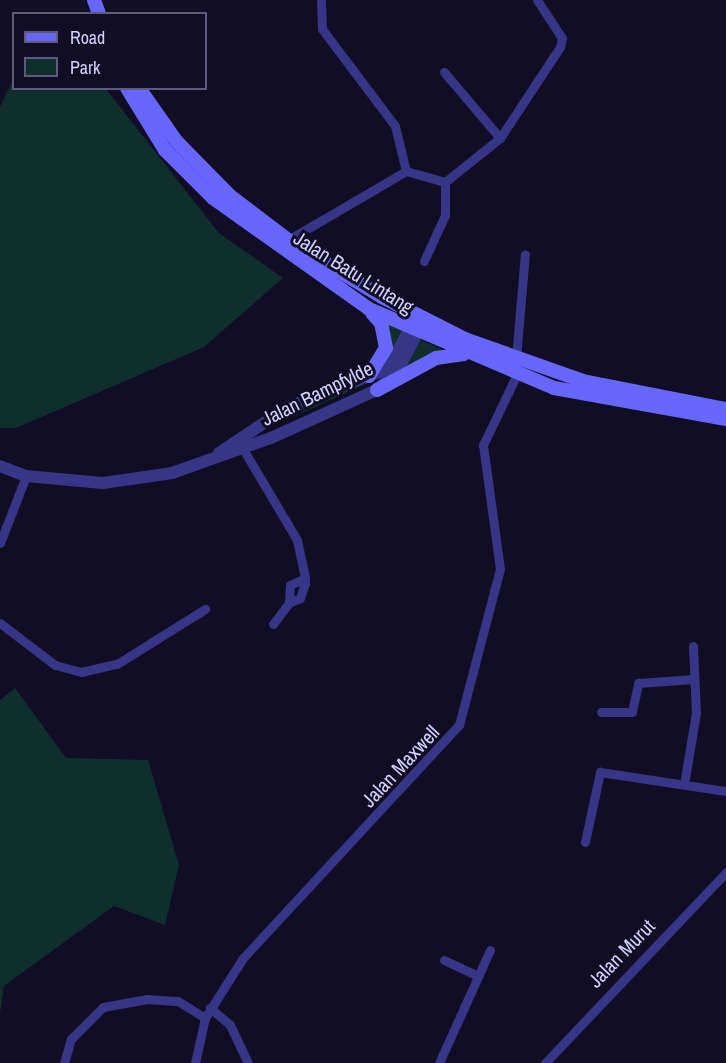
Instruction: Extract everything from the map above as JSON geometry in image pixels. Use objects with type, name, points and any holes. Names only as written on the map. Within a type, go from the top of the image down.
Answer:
[{"type":"main road","name":"Jalan Batu Lintang","points":[[128,90],[165,150],[213,198],[369,309],[517,374],[597,397],[726,419]]},
{"type":"main road","name":"Jalan Batu Lintang","points":[[140,90],[186,153],[288,240],[382,297],[465,339],[583,381],[726,409]]},
{"type":"main road","points":[[382,297],[415,329],[465,339]]},
{"type":"main road","points":[[369,309],[381,323],[386,348],[369,376]]},
{"type":"main road","points":[[377,390],[436,358],[472,355]]},
{"type":"street","points":[[321,0],[327,38],[395,126],[406,171]]},
{"type":"street","points":[[445,182],[500,138],[533,94],[562,38],[537,0]]},
{"type":"street","points":[[444,72],[500,138]]},
{"type":"street","points":[[288,240],[406,171],[445,182]]},
{"type":"street","points":[[424,261],[446,215],[445,182]]},
{"type":"street","points":[[516,358],[525,254]]},
{"type":"street","name":"Jalan Bampfylde","points":[[210,459],[288,406],[369,376],[392,362],[415,329]]},
{"type":"street","name":"Jalan Bampfylde","points":[[0,466],[26,476],[149,480],[243,449],[377,390],[398,370],[415,329]]},
{"type":"street","name":"Jalan Maxwell","points":[[195,1063],[205,1018],[243,958],[459,725],[500,569],[483,444],[517,374]]},
{"type":"street","points":[[288,406],[286,418],[297,425]]},
{"type":"street","points":[[243,449],[297,540],[305,578],[300,598],[289,603],[273,624]]},
{"type":"street","points":[[0,543],[26,476]]},
{"type":"street","points":[[289,603],[290,585],[305,578]]},
{"type":"street","points":[[0,623],[55,665],[81,672],[117,664],[205,609]]},
{"type":"street","points":[[684,784],[696,713],[693,646]]},
{"type":"street","points":[[600,712],[632,712],[638,683],[694,679]]},
{"type":"street","points":[[585,842],[600,772],[726,791]]},
{"type":"street","name":"Jalan Murut","points":[[545,1063],[726,872]]},
{"type":"street","points":[[439,1063],[490,950]]},
{"type":"street","points":[[444,960],[479,976]]},
{"type":"street","points":[[64,1063],[71,1039],[103,1007],[147,999],[178,1001],[205,1018]]},
{"type":"street","points":[[210,1008],[230,1025],[248,1063]]},
{"type":"green space","points":[[12,82],[12,90],[107,90],[219,233],[283,278],[204,347],[16,428],[0,428],[0,107]]},
{"type":"green space","points":[[386,323],[403,331],[390,358]]},
{"type":"green space","points":[[419,339],[445,351],[403,371]]},
{"type":"green space","points":[[381,377],[291,418],[288,412]]},
{"type":"green space","points":[[15,688],[66,758],[148,760],[179,865],[165,925],[114,906],[4,986],[0,1013],[0,700]]}]
